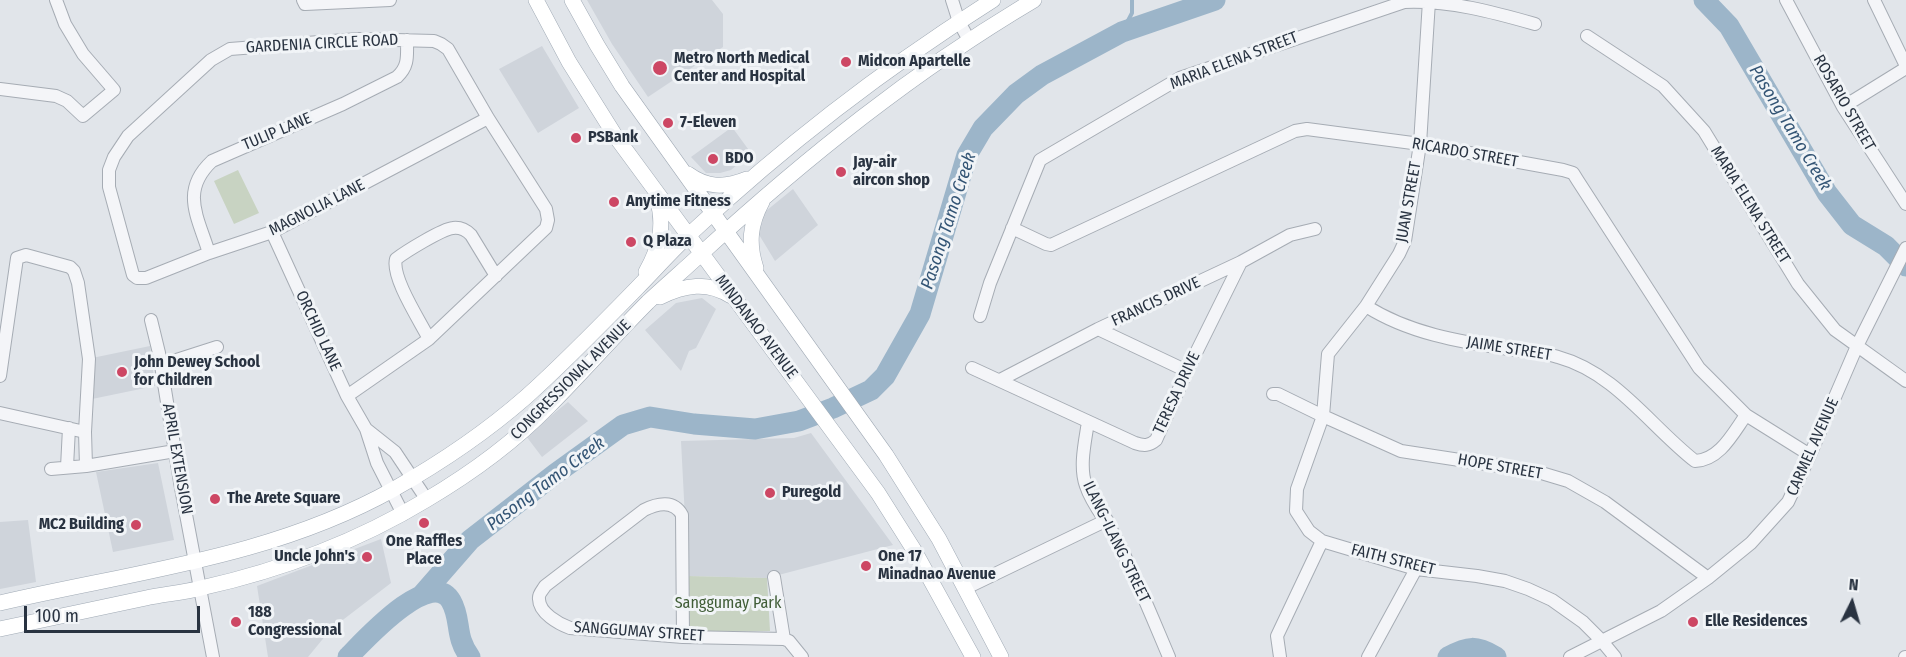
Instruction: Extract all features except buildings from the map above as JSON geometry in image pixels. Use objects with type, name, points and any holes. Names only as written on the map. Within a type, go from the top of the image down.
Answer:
[{"type":"main road","name":"MINDANAO AVENUE","points":[[536,0],[568,62],[591,100],[688,236],[878,493],[914,550],[973,657]]},
{"type":"main road","name":"MINDANAO AVENUE","points":[[572,0],[616,77],[908,488],[939,539],[1002,657]]},
{"type":"main road","name":"CONGRESSIONAL AVENUE","points":[[0,603],[252,547],[298,532],[357,508],[412,478],[471,440],[525,397],[712,213],[758,174],[861,90],[993,0]]},
{"type":"main road","name":"CONGRESSIONAL AVENUE","points":[[0,629],[264,573],[352,540],[427,500],[489,459],[547,409],[647,303],[765,195],[860,118],[969,40],[1034,0]]},
{"type":"main road","points":[[677,164],[696,180],[714,186],[732,185],[758,174]]},
{"type":"main road","points":[[636,289],[655,255],[661,238],[662,218],[655,189]]},
{"type":"main road","points":[[761,279],[752,256],[750,237],[755,216],[765,195]]},
{"type":"main road","points":[[647,303],[674,290],[693,286],[713,288],[734,298]]},
{"type":"main road","points":[[914,550],[939,539]]},
{"type":"street","points":[[0,89],[56,96],[67,101],[83,116],[114,90],[83,54],[65,24],[56,0]]},
{"type":"street","points":[[304,2],[390,0]]},
{"type":"street","points":[[952,0],[959,22],[969,40]]},
{"type":"street","name":"ROSARIO STREET","points":[[1786,0],[1843,107],[1906,204]]},
{"type":"street","points":[[1843,107],[1906,67],[1874,0]]},
{"type":"street","name":"MARIA ELENA STREET","points":[[980,316],[990,283],[1040,160],[1180,78],[1392,5],[1415,1],[1480,8],[1535,24]]},
{"type":"street","name":"JUAN STREET","points":[[1323,416],[1328,354],[1366,306],[1405,241],[1420,144],[1429,1]]},
{"type":"street","name":"MARIA ELENA STREET","points":[[1587,36],[1663,86],[1704,131],[1798,284],[1835,330],[1906,381]]},
{"type":"street","name":"GARDENIA CIRCLE ROAD","points":[[137,278],[133,275],[109,187],[109,170],[114,157],[128,136],[211,60],[230,50],[358,39],[434,41],[448,49],[488,118],[546,209],[548,220],[546,228],[429,339],[347,396]]},
{"type":"street","name":"TULIP LANE","points":[[209,253],[192,197],[201,171],[212,161],[344,104],[397,77],[408,63],[407,40]]},
{"type":"street","name":"MAGNOLIA LANE","points":[[137,278],[146,278],[209,253],[272,232],[488,118]]},
{"type":"street","name":"RICARDO STREET","points":[[1012,228],[1052,245],[1295,130],[1326,131],[1420,144],[1563,170],[1573,173],[1698,368],[1746,415],[1810,454]]},
{"type":"street","points":[[429,339],[397,276],[396,259],[448,230],[460,228],[471,235],[496,276]]},
{"type":"street","name":"FRANCIS DRIVE","points":[[1000,381],[1098,329],[1241,262],[1290,235],[1315,229]]},
{"type":"street","name":"ORCHID LANE","points":[[272,232],[347,396],[366,429],[377,463],[403,514]]},
{"type":"street","name":"CARMEL AVENUE","points":[[1570,657],[1661,610],[1708,578],[1751,543],[1788,502],[1857,346],[1906,248]]},
{"type":"street","points":[[0,376],[15,261],[19,256],[26,255],[70,267],[78,284],[89,358],[85,432],[86,466]]},
{"type":"street","name":"TERESA DRIVE","points":[[972,368],[1143,446],[1151,445],[1156,440],[1241,262]]},
{"type":"street","name":"JAIME STREET","points":[[1366,306],[1385,319],[1440,337],[1558,357],[1592,371],[1623,394],[1695,461],[1703,461],[1716,454],[1746,415]]},
{"type":"street","name":"APRIL EXTENSION","points":[[151,321],[161,365],[213,657]]},
{"type":"street","points":[[1098,329],[1187,371]]},
{"type":"street","points":[[161,365],[217,347]]},
{"type":"street","name":"HOPE STREET","points":[[1273,394],[1278,394],[1401,451],[1538,472],[1568,481],[1605,502],[1708,578]]},
{"type":"street","points":[[0,412],[85,432]]},
{"type":"street","name":"FAITH STREET","points":[[1323,416],[1297,489],[1296,511],[1309,531],[1322,541],[1416,570],[1496,580],[1528,589],[1552,600],[1576,617],[1601,640],[1614,657]]},
{"type":"street","name":"ILANG-ILANG STREET","points":[[1088,422],[1082,471],[1086,486],[1129,563],[1169,657]]},
{"type":"street","points":[[67,467],[69,428]]},
{"type":"street","name":"ORCHID LANE","points":[[366,429],[395,452],[427,500]]},
{"type":"street","points":[[51,469],[86,466],[175,451]]},
{"type":"street","name":"SANGGUMAY STREET","points":[[683,637],[682,515],[673,505],[663,504],[644,510],[545,586],[538,598],[542,607],[554,620],[570,628],[683,637],[784,639]]},
{"type":"street","points":[[966,588],[1107,520]]},
{"type":"street","points":[[1280,657],[1277,636],[1322,541]]},
{"type":"street","points":[[1368,657],[1416,570]]},
{"type":"street","points":[[774,577],[784,639],[789,641],[802,657]]},
{"type":"shaded area","name":"Metro North Medical Center and Hospital","points":[[587,0],[712,0],[723,14],[723,47],[648,97],[612,44]]},
{"type":"shaded area","points":[[542,46],[579,108],[538,133],[499,69]]},
{"type":"shaded area","points":[[732,127],[751,153],[731,170],[706,173],[691,157]]},
{"type":"shaded area","points":[[793,189],[818,225],[775,261],[758,233],[761,215]]},
{"type":"shaded area","points":[[702,298],[716,309],[696,348],[689,351],[681,371],[645,330],[676,303]]},
{"type":"shaded area","name":"John Dewey School for Children","points":[[150,346],[155,386],[92,399],[92,358]]},
{"type":"shaded area","points":[[568,402],[588,421],[542,457],[526,436]]},
{"type":"shaded area","name":"Puregold","points":[[811,433],[893,545],[767,578],[688,576],[681,441],[794,438]]},
{"type":"shaded area","points":[[158,463],[174,540],[113,552],[96,472]]},
{"type":"shaded area","points":[[28,520],[36,582],[0,589],[0,522]]},
{"type":"shaded area","points":[[381,539],[391,583],[331,629],[308,657],[268,657],[257,586]]},
{"type":"green space","points":[[238,170],[259,213],[234,224],[214,181]]},
{"type":"green space","name":"Sanggumay Park","points":[[688,576],[767,578],[770,631],[689,632]]},
{"type":"waterway","points":[[1122,32],[1132,13],[1132,0]]},
{"type":"waterway","name":"Pasong Tamo Creek","points":[[422,595],[470,540],[623,425],[650,417],[694,424],[755,429],[799,421],[871,390],[885,376],[920,314],[967,155],[983,128],[1016,94],[1042,75],[1122,32],[1215,0]]},
{"type":"waterway","name":"Pasong Tamo Creek","points":[[1704,0],[1729,26],[1827,193],[1852,225],[1886,246],[1906,266]]},
{"type":"waterway","name":"Pasong Tamo Creek","points":[[348,657],[397,611],[428,593],[441,593],[451,601],[462,642],[470,657]]},
{"type":"waterway","points":[[1448,657],[1472,648],[1483,650],[1496,657]]},
{"type":"place","name":"Midcon Apartelle","points":[[846,62]]},
{"type":"place","name":"Metro North Medical Center and Hospital","points":[[660,68]]},
{"type":"place","name":"7-Eleven","points":[[668,123]]},
{"type":"place","name":"PSBank","points":[[576,138]]},
{"type":"place","name":"BDO","points":[[713,159]]},
{"type":"place","name":"Jay-air aircon shop","points":[[841,172]]},
{"type":"place","name":"Anytime Fitness","points":[[614,202]]},
{"type":"place","name":"Q Plaza","points":[[631,242]]},
{"type":"place","name":"John Dewey School for Children","points":[[122,372]]},
{"type":"place","name":"Puregold","points":[[770,493]]},
{"type":"place","name":"The Arete Square","points":[[215,499]]},
{"type":"place","name":"One Raffles Place","points":[[424,523]]},
{"type":"place","name":"MC2 Building","points":[[136,525]]},
{"type":"place","name":"Uncle John's","points":[[367,557]]},
{"type":"place","name":"One 17 Minadnao Avenue","points":[[866,566]]},
{"type":"place","name":"188 Congressional","points":[[236,622]]},
{"type":"place","name":"Elle Residences","points":[[1693,622]]}]
